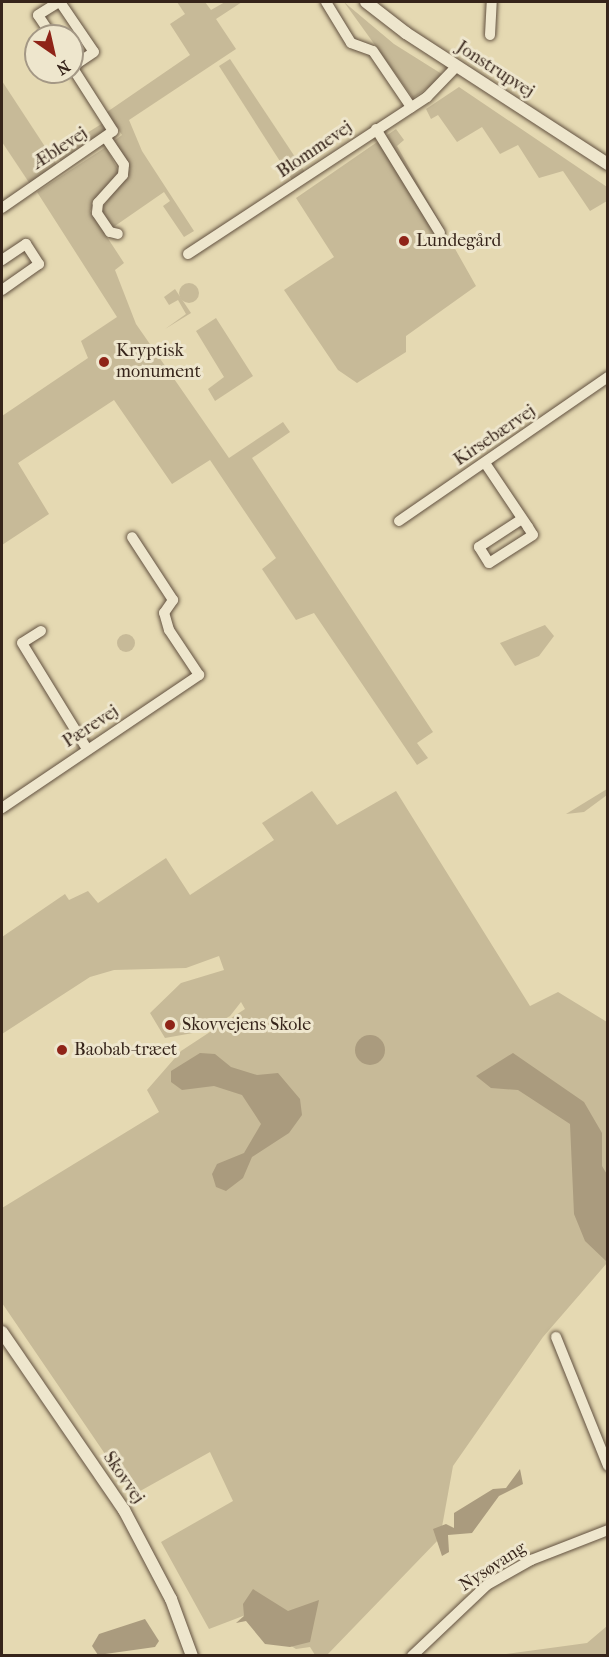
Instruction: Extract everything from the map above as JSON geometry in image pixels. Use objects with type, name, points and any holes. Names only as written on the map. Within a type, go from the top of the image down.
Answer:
[{"type":"street","points":[[44,24],[38,15],[59,2],[74,24]]},
{"type":"street","points":[[326,2],[351,43],[374,51],[411,107]]},
{"type":"street","name":"Jonstrupvej","points":[[366,2],[456,67],[608,164]]},
{"type":"street","points":[[490,35],[492,2]]},
{"type":"street","points":[[84,38],[94,52],[84,59]]},
{"type":"street","name":"Blommevej","points":[[188,255],[411,107],[456,67]]},
{"type":"street","points":[[83,84],[113,131],[106,138],[124,165],[123,175],[98,204],[97,213],[110,232],[118,234]]},
{"type":"street","points":[[376,129],[440,233]]},
{"type":"street","name":"Æblevej","points":[[2,208],[106,138]]},
{"type":"street","points":[[2,260],[26,244],[39,264],[2,290]]},
{"type":"street","name":"Kirsebærvej","points":[[399,520],[608,377]]},
{"type":"street","points":[[485,463],[533,535],[489,563],[479,547],[522,519]]},
{"type":"street","name":"Pærevej","points":[[2,808],[199,675],[169,630],[164,613],[173,600],[132,537]]},
{"type":"street","points":[[41,631],[22,643],[87,749]]},
{"type":"street","name":"Skovvej","points":[[2,1332],[123,1508],[171,1599],[192,1656]]},
{"type":"street","points":[[556,1337],[608,1466]]},
{"type":"street","name":"Nysøvang","points":[[412,1656],[466,1603],[512,1569],[608,1530]]},
{"type":"shaded area","points":[[177,2],[205,2],[211,10],[225,2],[242,2],[216,19],[236,49],[129,120],[142,151],[194,231],[184,237],[163,206],[170,201],[164,192],[112,228],[100,211],[130,169],[114,141],[122,135],[107,112],[190,55],[170,24],[185,14]]},
{"type":"shaded area","points":[[344,2],[394,44],[445,76],[413,98]]},
{"type":"shaded area","points":[[230,59],[305,172],[292,180],[219,66]]},
{"type":"shaded area","points":[[2,81],[57,165],[30,184],[2,142]]},
{"type":"shaded area","points":[[459,87],[607,187],[607,201],[590,211],[563,171],[539,178],[518,145],[500,154],[482,127],[457,142],[438,115],[431,119],[426,109]]},
{"type":"shaded area","points":[[103,123],[107,129],[62,163],[55,153]]},
{"type":"shaded area","points":[[396,129],[404,140],[397,146],[476,286],[406,336],[406,352],[357,383],[338,370],[284,290],[334,257],[296,198]]},
{"type":"shaded area","points":[[106,147],[119,172],[90,211],[124,263],[115,270],[136,324],[229,458],[283,422],[290,432],[252,458],[433,732],[417,743],[428,758],[417,765],[314,613],[296,620],[262,569],[276,558],[210,460],[172,484],[114,400],[18,463],[49,514],[2,545],[2,416],[88,358],[81,341],[117,317],[37,192]]},
{"type":"shaded area","points":[[189,283],[196,286],[199,293],[196,300],[189,303],[182,300],[179,293],[182,286]]},
{"type":"shaded area","points":[[175,289],[191,313],[165,329],[186,314],[178,300],[169,305],[164,297]]},
{"type":"shaded area","points":[[216,318],[253,376],[215,401],[208,389],[224,377],[196,331]]},
{"type":"shaded area","points":[[545,625],[554,636],[539,656],[515,666],[500,643]]},
{"type":"shaded area","points":[[126,634],[132,637],[135,643],[132,649],[126,652],[120,649],[117,643],[120,637]]},
{"type":"shaded area","points":[[607,789],[607,795],[584,812],[566,814]]},
{"type":"shaded area","points":[[312,791],[337,825],[396,791],[530,1006],[558,992],[607,1022],[607,1263],[543,1337],[453,1466],[440,1538],[327,1655],[315,1655],[310,1647],[296,1649],[243,1616],[209,1629],[161,1542],[233,1501],[210,1452],[133,1495],[2,1303],[2,1208],[159,1112],[147,1090],[181,1051],[245,1009],[241,1002],[230,1016],[204,1031],[165,1038],[150,1013],[181,983],[224,970],[219,956],[186,968],[114,970],[90,977],[2,1034],[2,937],[65,894],[69,900],[88,891],[98,903],[166,858],[190,895],[274,840],[262,823]]},
{"type":"shaded area","points":[[370,1035],[380,1040],[385,1050],[380,1060],[370,1065],[360,1060],[355,1050],[360,1040]]},
{"type":"shaded area","points":[[200,1053],[215,1054],[231,1067],[257,1075],[278,1073],[300,1099],[302,1115],[289,1133],[252,1157],[243,1178],[226,1191],[216,1187],[212,1174],[217,1164],[244,1153],[261,1124],[242,1095],[214,1086],[182,1090],[171,1082],[171,1071]]},
{"type":"shaded area","points":[[513,1053],[584,1102],[602,1133],[602,1166],[608,1176],[606,1261],[585,1241],[574,1214],[570,1124],[518,1090],[491,1088],[476,1076]]},
{"type":"shaded area","points":[[520,1469],[523,1484],[499,1496],[472,1533],[448,1535],[449,1552],[442,1556],[433,1529],[446,1524],[454,1528],[454,1513],[493,1489],[506,1488]]},
{"type":"shaded area","points":[[253,1589],[288,1611],[319,1600],[310,1642],[290,1647],[265,1644],[246,1621],[236,1623],[244,1616],[243,1604]]},
{"type":"shaded area","points":[[145,1619],[159,1641],[155,1647],[98,1655],[92,1646],[99,1634]]},
{"type":"shaded area","points":[[607,1626],[607,1655],[491,1656],[587,1643]]},
{"type":"place","name":"Lundegård","points":[[404,241]]},
{"type":"place","name":"Kryptisk monument","points":[[104,362]]},
{"type":"place","name":"Skovvejens Skole","points":[[170,1025]]},
{"type":"place","name":"Baobab-træet","points":[[62,1050]]}]
